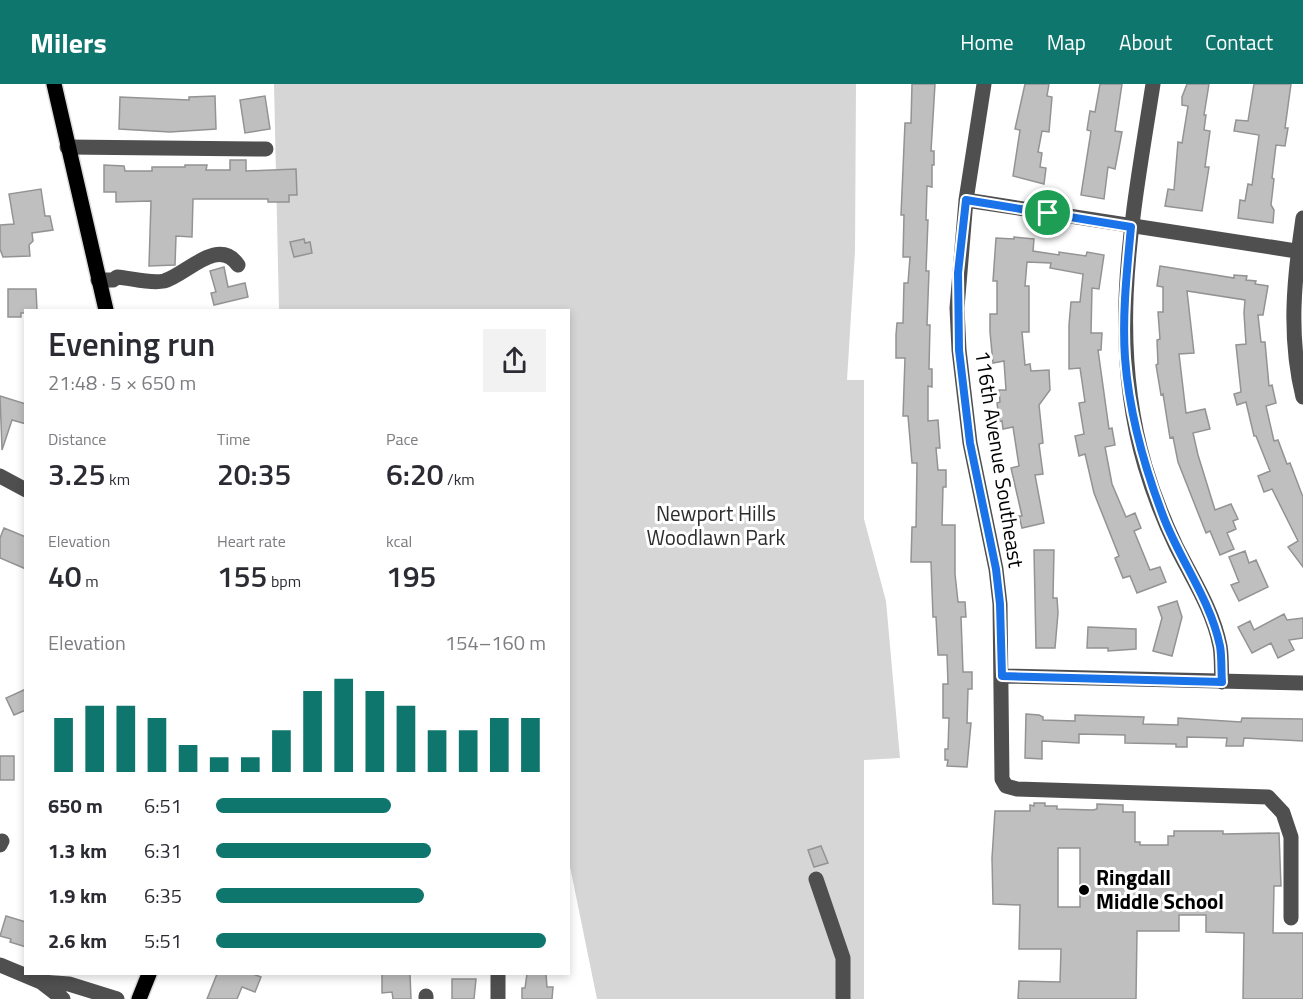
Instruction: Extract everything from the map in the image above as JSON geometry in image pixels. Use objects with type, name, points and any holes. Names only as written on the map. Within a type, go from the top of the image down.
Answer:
[{"type":"main road","points":[[54,84],[106,309]]},
{"type":"main road","points":[[139,999],[149,975]]},
{"type":"street","name":"116th Avenue Southeast","points":[[984,84],[966,200],[958,273],[959,350],[970,443],[996,569],[1000,604],[1002,779],[1006,786],[1017,789],[1268,797],[1282,813],[1291,837],[1290,918]]},
{"type":"street","points":[[1153,84],[1126,270],[1125,348],[1133,412],[1145,465],[1162,515],[1212,619],[1220,647],[1222,682]]},
{"type":"street","points":[[67,147],[266,149]]},
{"type":"street","points":[[966,200],[1131,227],[1301,251]]},
{"type":"street","points":[[1303,218],[1301,251],[1293,287],[1296,368],[1303,397]]},
{"type":"street","points":[[98,279],[113,280],[117,277],[162,281],[193,264],[220,254],[229,255],[238,265]]},
{"type":"street","points":[[0,476],[24,489]]},
{"type":"street","points":[[1002,676],[1303,683]]},
{"type":"street","points":[[816,879],[843,958],[843,999]]},
{"type":"street","points":[[0,965],[24,975]]},
{"type":"street","points":[[24,975],[41,982],[63,999]]},
{"type":"street","points":[[498,975],[498,999]]},
{"type":"street","points":[[41,982],[69,984],[117,999]]},
{"type":"green space","name":"Newport Hills Woodlawn Park","points":[[274,84],[856,84],[855,251],[847,380],[864,380],[864,519],[886,601],[900,758],[864,760],[864,999],[597,999],[570,867],[570,309],[279,309]]},
{"type":"building","points":[[912,84],[935,84],[931,151],[934,151],[934,165],[932,165],[932,187],[927,186],[926,220],[928,220],[926,271],[929,271],[927,325],[930,325],[929,369],[932,369],[932,387],[928,386],[928,421],[938,420],[940,448],[936,448],[938,470],[946,470],[942,525],[955,525],[955,574],[958,602],[965,602],[966,617],[961,617],[963,672],[972,672],[972,689],[968,689],[967,723],[971,723],[967,767],[947,766],[948,760],[945,760],[945,749],[948,749],[949,718],[943,718],[943,684],[948,684],[947,655],[938,655],[936,617],[933,617],[931,562],[911,562],[912,527],[916,527],[917,463],[912,463],[908,416],[903,416],[905,358],[896,358],[896,335],[897,323],[903,323],[904,283],[908,283],[910,257],[903,257],[904,215],[901,215],[905,123],[911,123]]},
{"type":"building","points":[[1025,84],[1049,84],[1047,96],[1052,97],[1049,132],[1042,131],[1038,152],[1042,153],[1040,167],[1046,168],[1044,184],[1013,176],[1020,130],[1015,129]]},
{"type":"building","points":[[1100,84],[1122,84],[1115,131],[1122,132],[1115,169],[1108,167],[1104,199],[1081,195],[1091,131],[1087,130],[1090,111],[1095,112]]},
{"type":"building","points":[[1187,84],[1209,84],[1204,130],[1210,131],[1205,167],[1209,167],[1202,211],[1165,206],[1168,189],[1174,190],[1178,142],[1182,143],[1188,106],[1182,105],[1182,97]]},
{"type":"building","points":[[1254,84],[1291,84],[1285,146],[1276,145],[1272,178],[1274,179],[1271,205],[1274,210],[1273,223],[1238,218],[1240,200],[1245,201],[1248,184],[1252,185],[1259,135],[1234,131],[1236,120],[1248,121]]},
{"type":"building","points":[[215,96],[216,129],[170,132],[119,129],[120,97],[189,100],[189,97]]},
{"type":"building","points":[[265,96],[270,129],[245,133],[240,100]]},
{"type":"building","points":[[230,160],[246,160],[246,171],[296,169],[297,195],[289,195],[289,202],[268,202],[268,199],[193,199],[192,237],[176,236],[175,265],[149,266],[151,201],[116,202],[116,192],[104,192],[104,165],[124,166],[125,171],[152,171],[152,167],[185,167],[185,165],[207,165],[206,170],[230,170]]},
{"type":"building","points":[[41,189],[45,216],[50,216],[53,230],[32,233],[33,241],[29,245],[30,256],[3,257],[0,249],[0,225],[14,224],[9,194]]},
{"type":"building","points":[[1014,237],[1034,239],[1033,251],[1059,255],[1059,252],[1086,256],[1087,252],[1104,255],[1099,289],[1092,288],[1091,333],[1102,333],[1101,350],[1098,350],[1109,429],[1112,428],[1115,445],[1105,447],[1112,484],[1126,517],[1135,513],[1141,528],[1134,531],[1150,570],[1160,567],[1166,582],[1137,593],[1130,576],[1123,578],[1115,558],[1119,556],[1094,493],[1085,454],[1079,456],[1075,436],[1084,434],[1079,403],[1085,402],[1080,368],[1069,369],[1069,325],[1071,302],[1080,302],[1083,274],[1050,268],[1051,263],[1027,262],[1025,286],[1029,286],[1029,332],[1022,332],[1025,365],[1030,364],[1031,371],[1049,370],[1050,390],[1039,405],[1043,443],[1039,444],[1043,474],[1035,475],[1044,523],[1022,528],[1019,516],[1022,516],[1011,468],[1019,466],[1013,427],[1003,429],[1002,421],[997,422],[995,411],[998,411],[997,403],[1000,402],[999,390],[1006,390],[1004,361],[993,363],[990,332],[990,314],[997,314],[997,281],[993,281],[996,238],[1014,239]]},
{"type":"building","points":[[304,239],[305,243],[310,242],[312,253],[294,257],[290,242]]},
{"type":"building","points":[[1160,266],[1234,278],[1234,275],[1247,276],[1246,280],[1268,286],[1263,315],[1258,315],[1261,342],[1265,342],[1269,386],[1272,385],[1276,403],[1266,406],[1274,441],[1278,440],[1287,464],[1290,463],[1303,497],[1303,567],[1288,547],[1298,541],[1272,489],[1264,492],[1258,476],[1270,471],[1256,436],[1254,436],[1246,402],[1237,405],[1234,394],[1241,392],[1236,345],[1246,344],[1245,300],[1187,291],[1194,353],[1179,354],[1186,413],[1205,409],[1210,429],[1193,433],[1198,455],[1215,510],[1231,504],[1238,519],[1233,521],[1236,529],[1227,533],[1234,549],[1220,555],[1210,531],[1206,533],[1178,462],[1173,437],[1170,438],[1163,394],[1161,395],[1156,365],[1158,364],[1157,340],[1160,339],[1158,312],[1163,312],[1163,287],[1157,286]]},
{"type":"building","points":[[224,267],[228,287],[245,283],[248,297],[214,305],[211,293],[216,292],[210,271]]},
{"type":"building","points":[[8,289],[36,289],[37,309],[24,309],[21,317],[8,317]]},
{"type":"building","points":[[0,396],[24,403],[24,423],[12,420],[2,450]]},
{"type":"building","points":[[4,528],[24,536],[24,568],[0,558],[0,538]]},
{"type":"building","points":[[1034,550],[1054,550],[1053,598],[1057,598],[1058,613],[1055,648],[1036,648]]},
{"type":"building","points":[[1245,551],[1249,563],[1256,560],[1268,587],[1239,601],[1231,585],[1239,582],[1229,557]]},
{"type":"building","points":[[1177,601],[1182,617],[1172,656],[1153,651],[1162,618],[1158,607]]},
{"type":"building","points":[[1284,614],[1287,620],[1303,618],[1303,638],[1289,640],[1294,650],[1278,658],[1271,643],[1252,653],[1238,627],[1250,621],[1254,630]]},
{"type":"building","points":[[1088,627],[1136,629],[1136,649],[1108,651],[1108,648],[1087,648]]},
{"type":"building","points":[[24,690],[24,711],[14,715],[6,698]]},
{"type":"building","points":[[1026,714],[1039,715],[1043,717],[1043,720],[1075,721],[1075,715],[1144,717],[1143,724],[1178,725],[1178,718],[1241,722],[1242,718],[1303,719],[1303,741],[1244,738],[1243,746],[1226,746],[1227,738],[1187,737],[1187,747],[1176,747],[1176,744],[1125,743],[1125,735],[1079,734],[1079,743],[1042,741],[1042,759],[1025,758]]},
{"type":"building","points":[[0,756],[14,756],[14,780],[0,780]]},
{"type":"building","points":[[1034,803],[1045,803],[1045,806],[1057,806],[1057,809],[1093,810],[1097,809],[1097,804],[1123,805],[1123,812],[1135,812],[1135,842],[1140,842],[1140,845],[1168,845],[1168,836],[1174,836],[1174,831],[1223,831],[1223,834],[1279,833],[1281,886],[1274,886],[1273,933],[1303,933],[1303,999],[1243,999],[1244,933],[1206,932],[1206,915],[1179,915],[1179,931],[1137,931],[1136,999],[1018,999],[1019,981],[1060,982],[1061,949],[1019,949],[1020,905],[993,904],[992,858],[995,811],[1030,811],[1030,805],[1034,806]],"holes":[[[1058,848],[1080,848],[1080,907],[1058,907]]]},
{"type":"building","points":[[821,846],[828,863],[814,867],[808,850]]},
{"type":"building","points":[[6,916],[24,921],[24,946],[0,936]]},
{"type":"building","points":[[217,975],[261,977],[255,992],[242,987],[237,999],[207,999]]},
{"type":"building","points":[[382,975],[410,975],[411,999],[393,999],[392,992],[382,993]]},
{"type":"building","points":[[527,975],[546,975],[547,987],[553,987],[552,999],[522,999],[522,988],[525,988]]},
{"type":"building","points":[[452,979],[476,979],[474,999],[452,999]]},
{"type":"place","name":"Ringdall Middle School","points":[[1084,890]]},
{"type":"route","points":[[966,200],[1048,213],[1131,227],[1126,270],[1125,358],[1133,412],[1145,465],[1162,515],[1212,619],[1220,647],[1222,682],[1002,676],[1000,604],[996,569],[970,443],[959,350],[957,308],[962,231],[966,200]]}]
